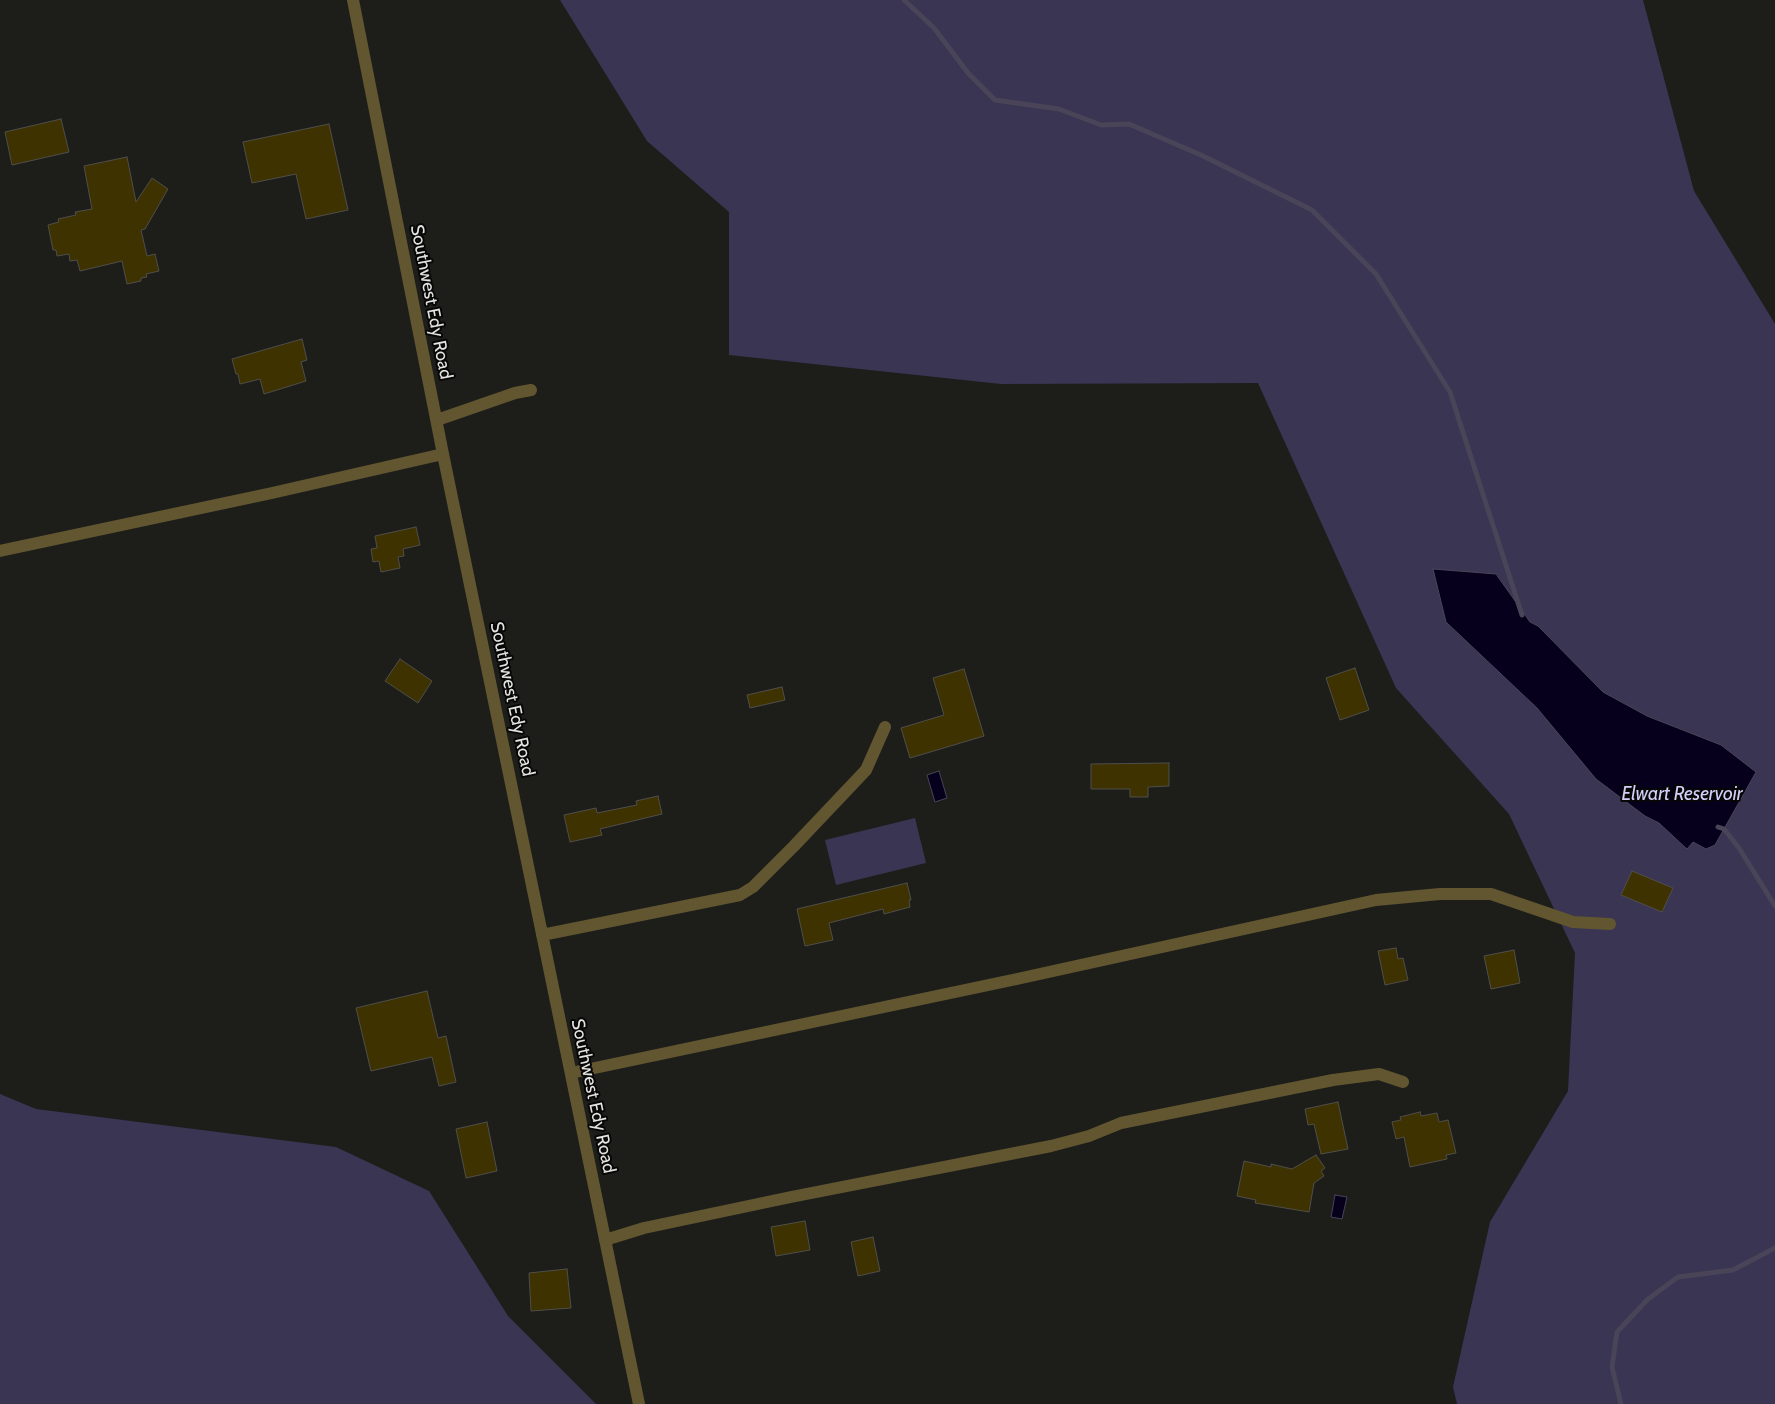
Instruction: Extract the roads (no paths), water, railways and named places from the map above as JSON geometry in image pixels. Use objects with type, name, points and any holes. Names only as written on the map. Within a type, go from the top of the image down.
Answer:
[{"type":"street","name":"Southwest Edy Road","points":[[353,0],[443,454],[639,1404]]},
{"type":"street","points":[[437,420],[515,393],[531,390]]},
{"type":"street","points":[[0,551],[272,493],[443,454]]},
{"type":"street","points":[[542,935],[740,895],[754,887],[866,770],[885,727]]},
{"type":"street","points":[[571,1073],[1017,979],[1376,900],[1440,894],[1491,894],[1573,922],[1610,924]]},
{"type":"street","points":[[604,1240],[644,1228],[1051,1146],[1090,1136],[1121,1123],[1323,1082],[1379,1074],[1403,1082]]},
{"type":"water","name":"Elwart Reservoir","points":[[1433,569],[1496,574],[1530,622],[1538,626],[1603,692],[1647,716],[1721,745],[1756,772],[1715,845],[1706,849],[1693,842],[1687,849],[1659,823],[1645,816],[1596,779],[1537,708],[1446,622]]},
{"type":"water","points":[[939,771],[947,798],[935,802],[927,775]]},
{"type":"water","points":[[1335,1195],[1347,1197],[1342,1219],[1331,1217]]},
{"type":"waterway","points":[[904,0],[934,28],[968,73],[995,100],[1059,109],[1101,125],[1129,124],[1201,155],[1312,210],[1376,274],[1450,392],[1522,615]]},
{"type":"waterway","points":[[1718,827],[1724,829],[1739,848],[1775,906]]},
{"type":"waterway","points":[[1621,1404],[1612,1367],[1617,1332],[1648,1299],[1678,1277],[1733,1270],[1775,1248]]}]
